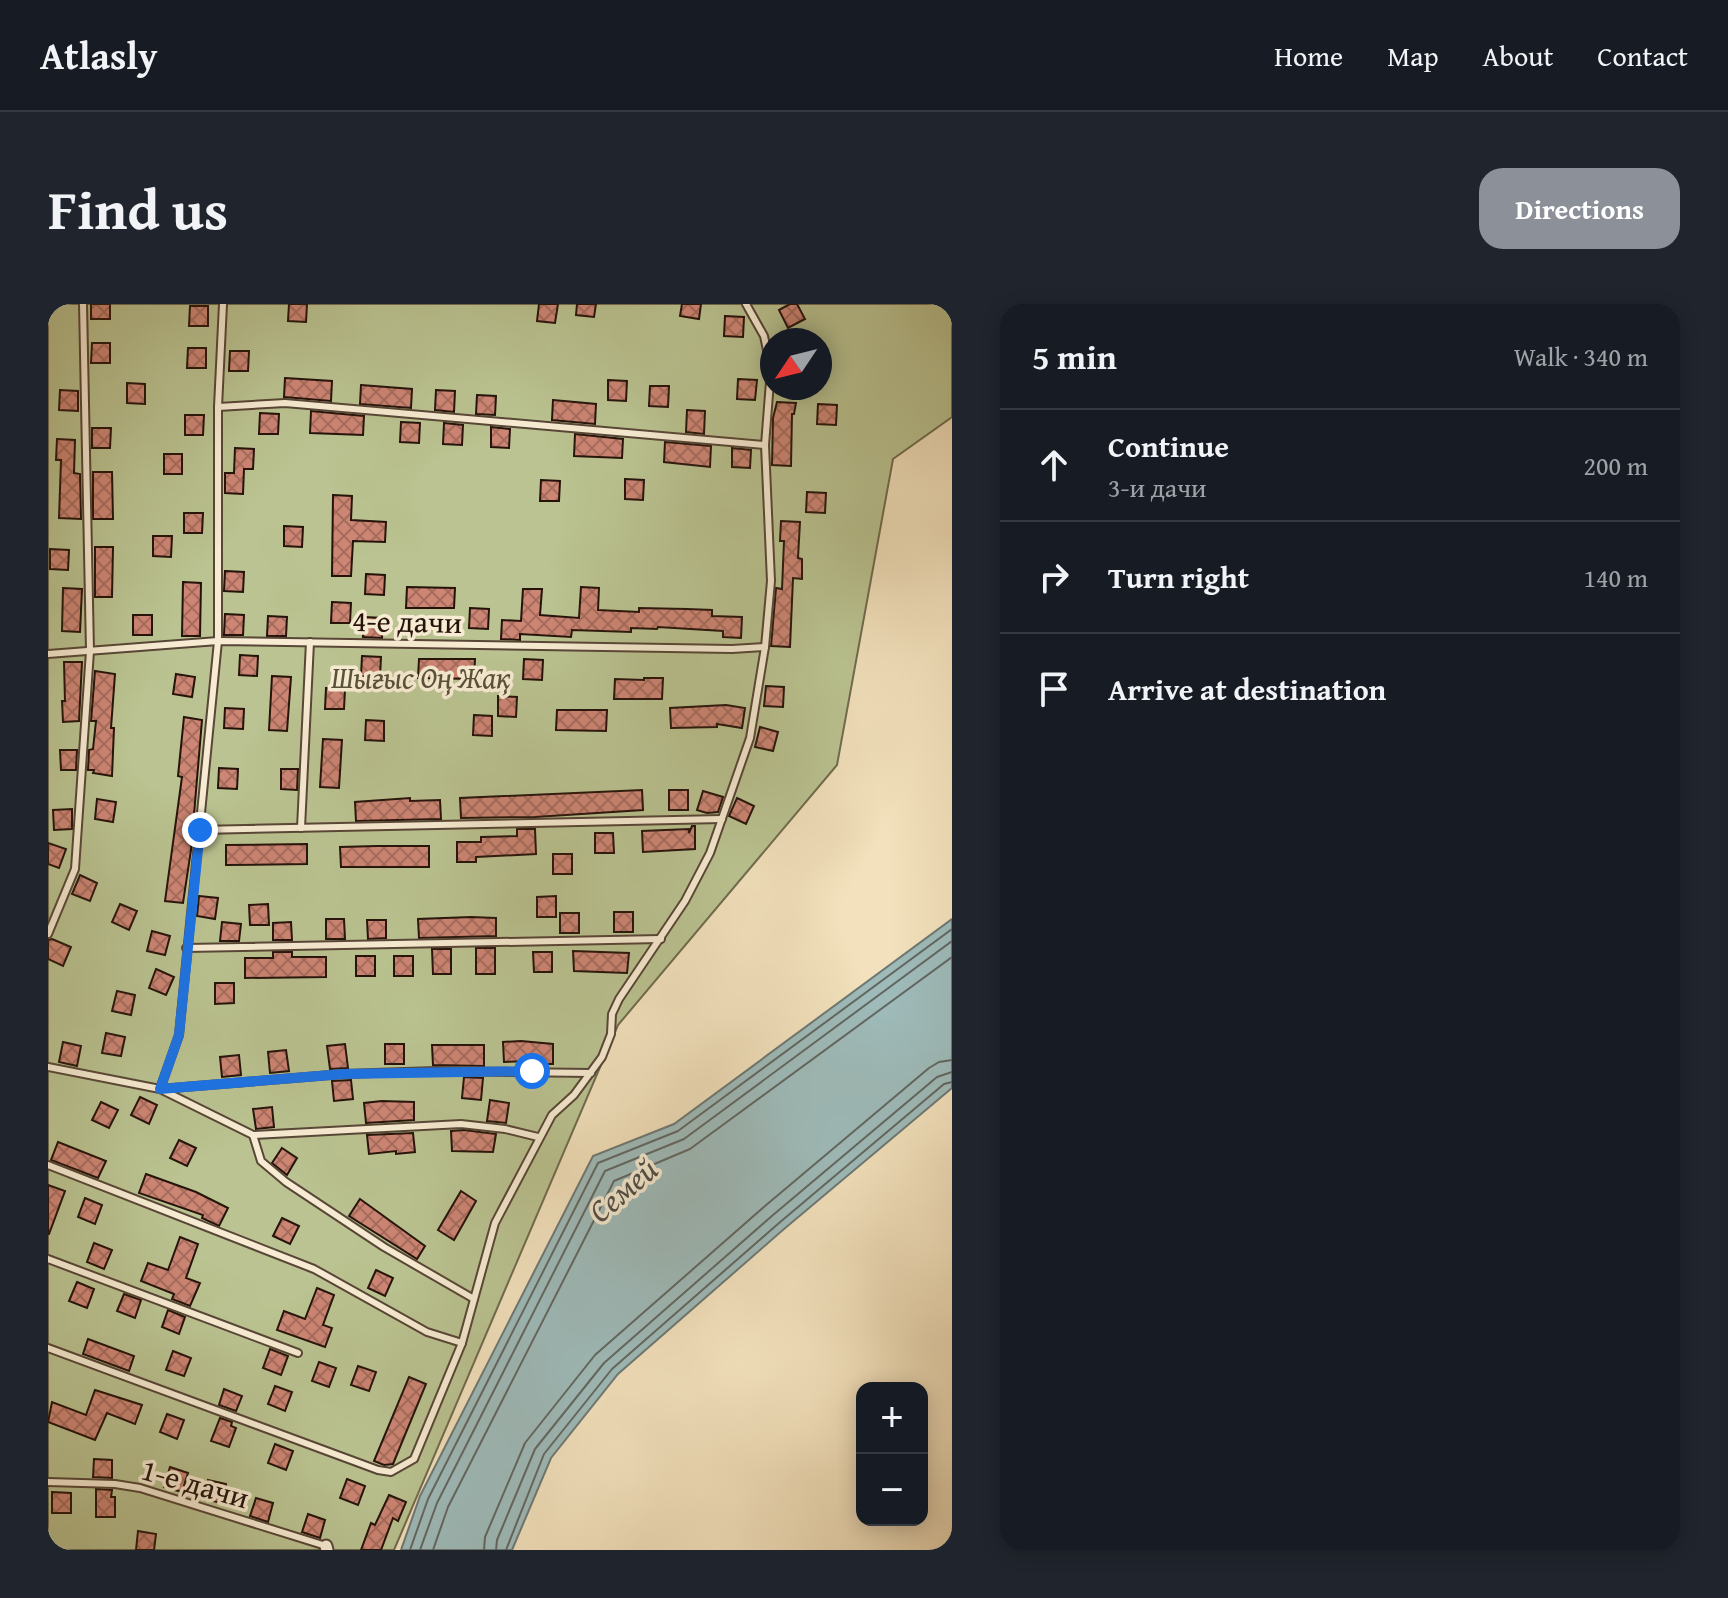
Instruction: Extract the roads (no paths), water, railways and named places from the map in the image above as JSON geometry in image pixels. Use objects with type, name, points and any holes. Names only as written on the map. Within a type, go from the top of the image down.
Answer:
[{"type":"lane","points":[[48,934],[75,869],[90,651],[83,304]]},
{"type":"lane","points":[[160,1089],[179,1035],[218,641],[218,407],[223,304]]},
{"type":"lane","points":[[48,1348],[363,1464],[391,1472],[414,1459],[462,1343],[495,1223],[552,1115],[574,1095],[602,1057],[611,1034],[612,1014],[685,901],[710,853],[750,738],[765,647],[771,568],[765,445],[771,369],[764,336],[746,304]]},
{"type":"lane","points":[[218,407],[285,403],[765,445]]},
{"type":"lane","name":"4-е дачи","points":[[48,654],[218,641],[765,647]]},
{"type":"lane","points":[[301,828],[310,642]]},
{"type":"lane","points":[[200,830],[722,819]]},
{"type":"lane","points":[[186,948],[661,939]]},
{"type":"lane","points":[[48,1067],[160,1089],[253,1135],[461,1124],[538,1137]]},
{"type":"lane","points":[[160,1089],[343,1074],[436,1071],[591,1073]]},
{"type":"lane","points":[[253,1135],[261,1161],[286,1182],[384,1247],[474,1299]]},
{"type":"lane","points":[[48,1165],[314,1269],[427,1332],[462,1343]]},
{"type":"lane","points":[[48,1259],[298,1353]]},
{"type":"lane","name":"1-е дачи","points":[[48,1482],[140,1488],[326,1548]]},
{"type":"water","name":"Семей","points":[[952,919],[952,1088],[618,1374],[551,1458],[512,1550],[401,1550],[420,1496],[593,1156],[674,1124]]},
{"type":"park label","name":"Шығыс Оң Жақ","points":[[421,678]]}]
